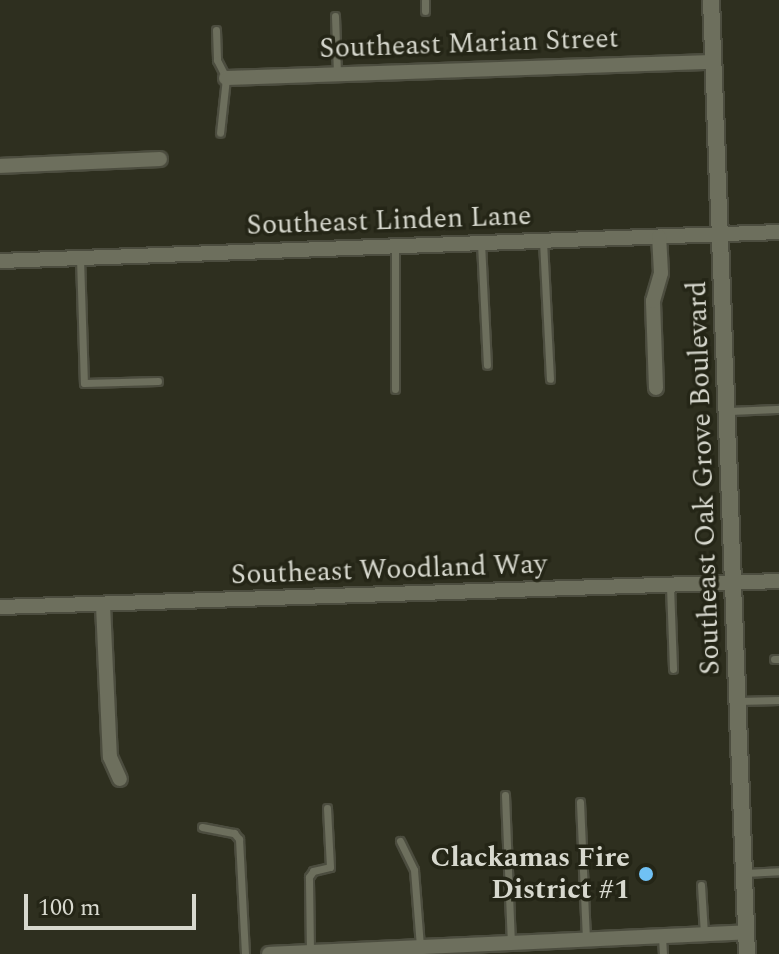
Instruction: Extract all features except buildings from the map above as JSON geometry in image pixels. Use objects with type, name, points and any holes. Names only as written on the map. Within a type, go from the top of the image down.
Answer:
[{"type":"street","name":"Southeast Oak Grove Boulevard","points":[[711,0],[747,954]]},
{"type":"street","name":"Southeast Marian Street","points":[[226,78],[713,62]]},
{"type":"street","points":[[0,166],[160,159]]},
{"type":"street","name":"Southeast Linden Lane","points":[[0,261],[779,232]]},
{"type":"street","points":[[656,388],[653,301],[661,273],[659,237]]},
{"type":"street","name":"Southeast Woodland Way","points":[[0,607],[779,581]]},
{"type":"street","points":[[103,605],[110,757],[120,779]]},
{"type":"street","points":[[269,954],[746,932]]},
{"type":"lane","points":[[425,0],[425,11]]},
{"type":"lane","points":[[335,16],[338,74]]},
{"type":"lane","points":[[216,30],[217,60],[226,78],[220,133]]},
{"type":"lane","points":[[543,241],[550,379]]},
{"type":"lane","points":[[481,243],[487,365]]},
{"type":"lane","points":[[395,247],[395,389]]},
{"type":"lane","points":[[80,258],[84,383],[158,381]]},
{"type":"lane","points":[[727,411],[779,409]]},
{"type":"lane","points":[[670,586],[673,669]]},
{"type":"lane","points":[[738,701],[779,700]]},
{"type":"lane","points":[[505,795],[511,943]]},
{"type":"lane","points":[[580,802],[586,940]]},
{"type":"lane","points":[[310,952],[309,877],[313,871],[330,867],[327,808]]},
{"type":"lane","points":[[202,827],[234,833],[239,839],[245,954]]},
{"type":"lane","points":[[400,841],[414,870],[420,947]]},
{"type":"lane","points":[[744,873],[779,871]]},
{"type":"lane","points":[[701,885],[704,934]]},
{"type":"lane","points":[[662,936],[663,954]]},
{"type":"place","name":"Clackamas Fire District #1","points":[[646,874]]}]
